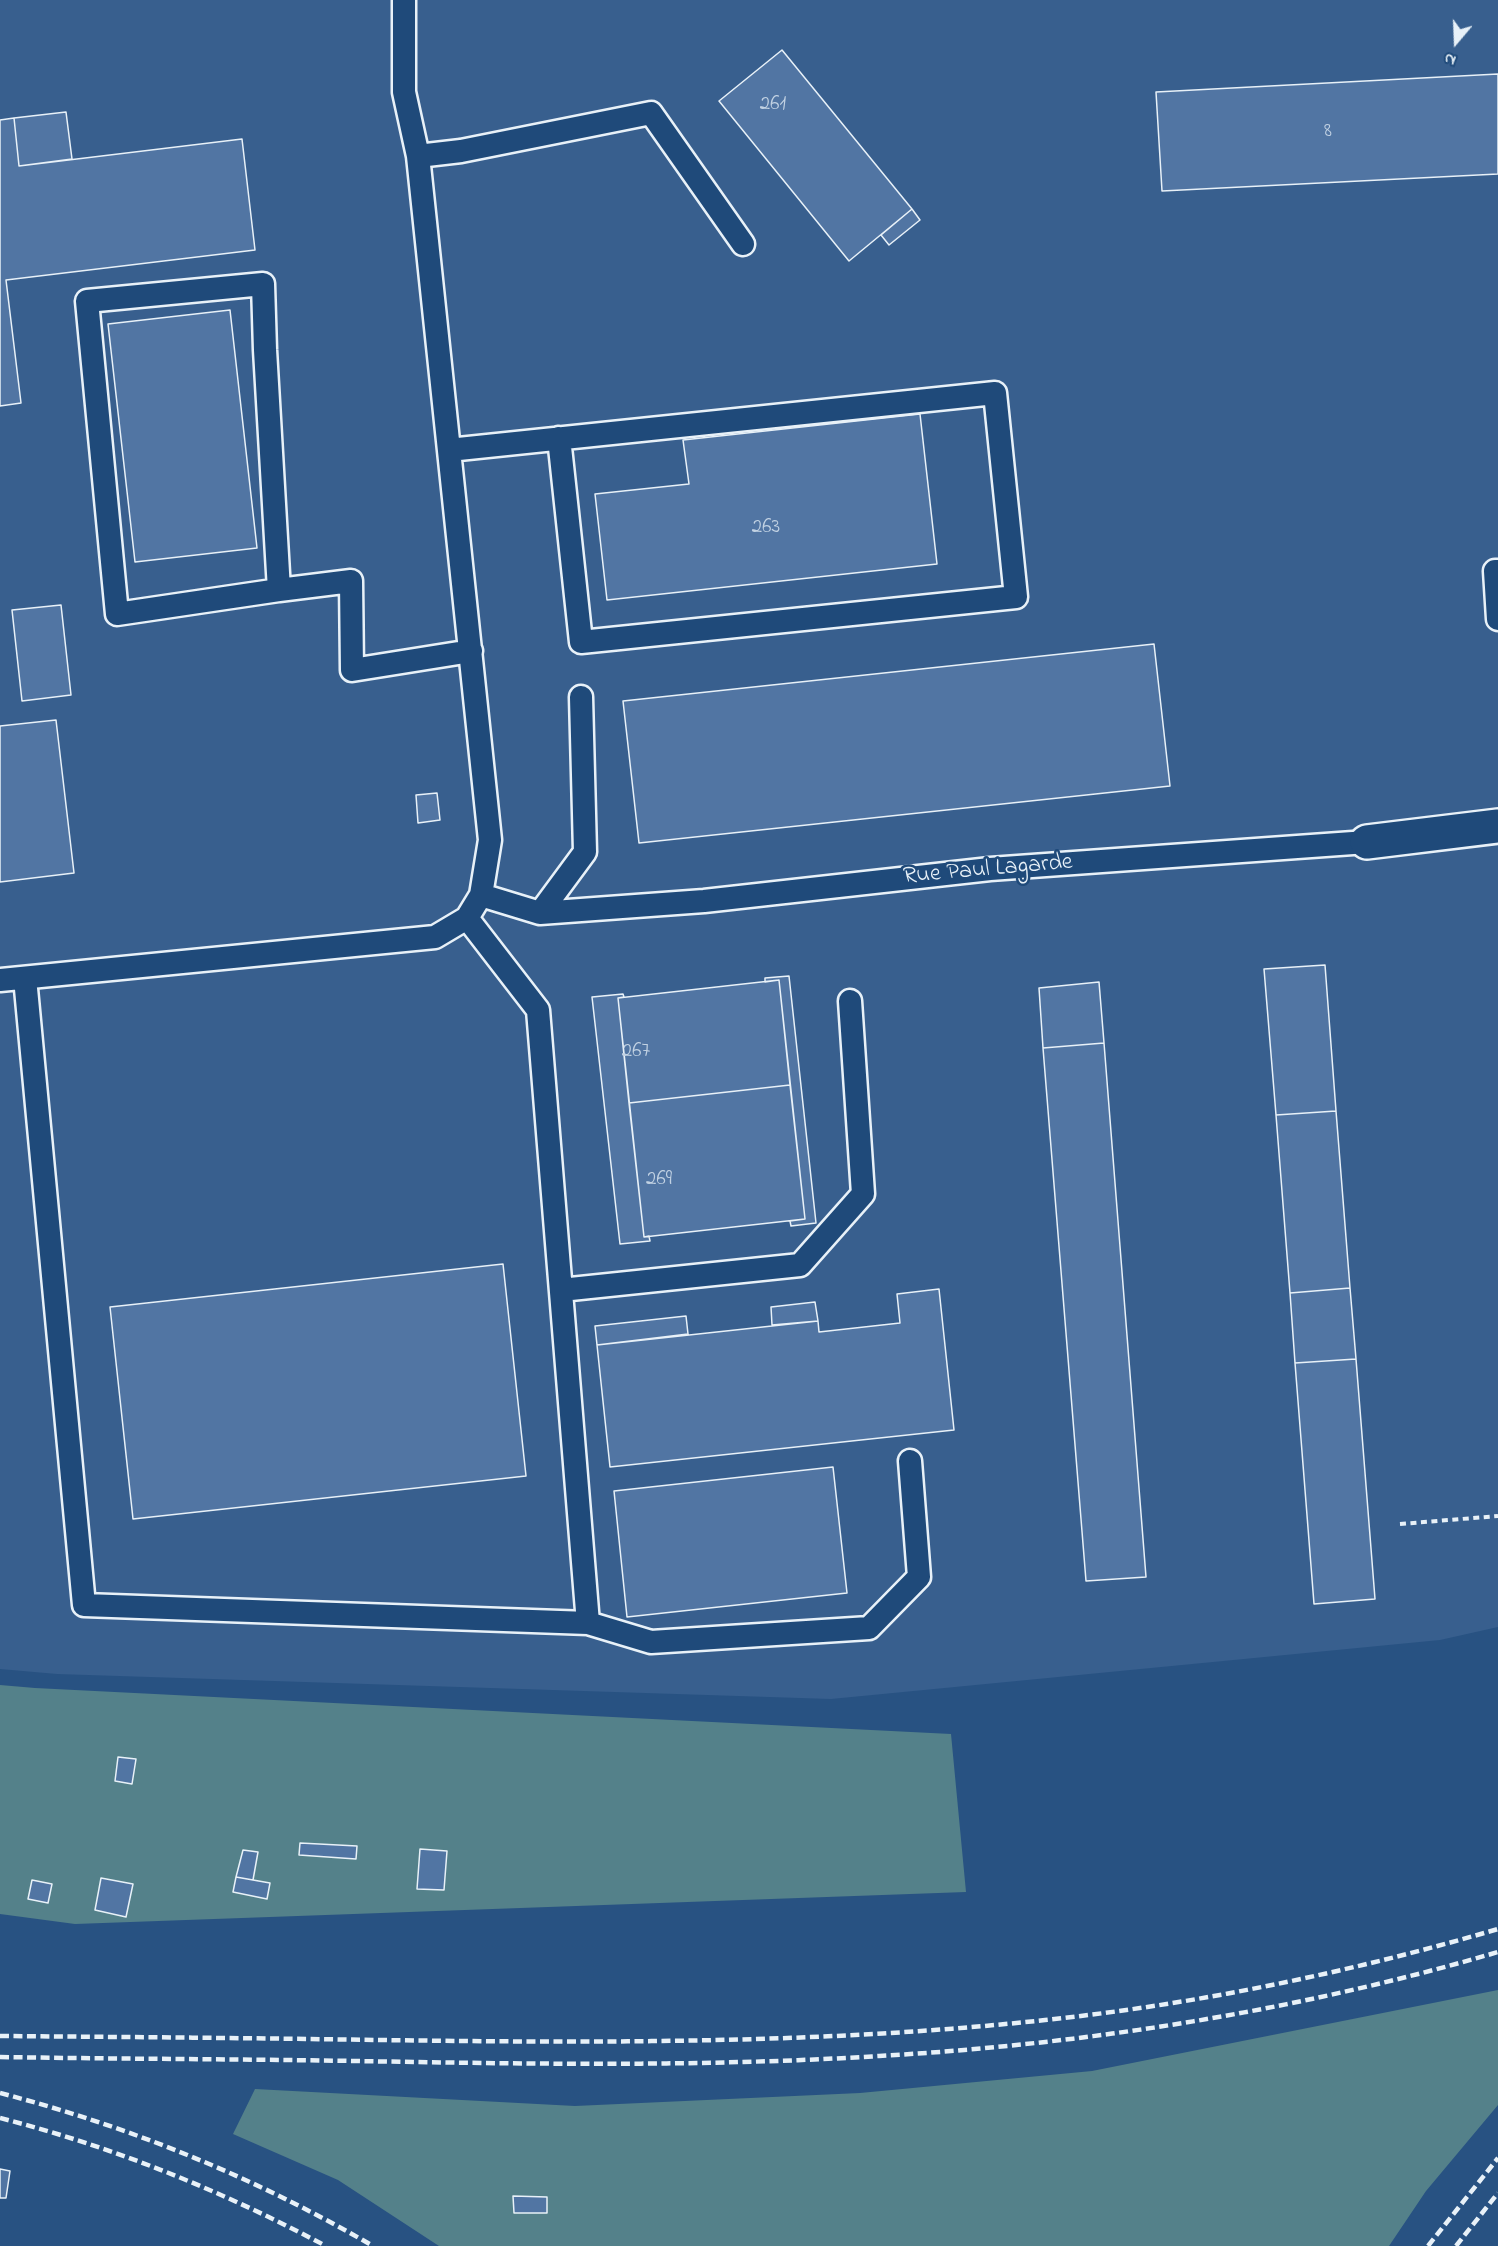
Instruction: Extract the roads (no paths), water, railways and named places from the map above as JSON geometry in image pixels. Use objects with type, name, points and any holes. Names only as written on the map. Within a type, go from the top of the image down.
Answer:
[{"type":"street","name":"Rue Paul Lagarde","points":[[1367,842],[1498,826]]},
{"type":"lane","points":[[0,981],[435,937],[467,918],[481,895],[490,840],[418,156],[404,92],[404,0]]},
{"type":"lane","points":[[418,156],[461,151],[651,113],[743,244]]},
{"type":"lane","points":[[279,590],[263,284],[87,301],[117,614],[351,581],[352,670],[471,651]]},
{"type":"lane","points":[[449,450],[559,438],[995,393],[1016,597],[581,642],[559,438]]},
{"type":"lane","points":[[1498,571],[1496,571],[1498,619]]},
{"type":"lane","points":[[540,913],[585,852],[581,697]]},
{"type":"lane","name":"Rue Paul Lagarde","points":[[481,895],[540,913],[704,901],[990,869],[1367,842]]},
{"type":"lane","points":[[467,918],[538,1010],[588,1623]]},
{"type":"lane","points":[[25,978],[84,1605],[588,1623],[651,1642],[869,1628],[918,1577],[910,1461]]},
{"type":"lane","points":[[561,1290],[800,1265],[863,1194],[849,1001]]},
{"type":"railway","points":[[0,2036],[629,2041],[879,2034],[1045,2020],[1217,1996],[1387,1959],[1498,1929]]},
{"type":"railway","points":[[0,2057],[618,2064],[748,2062],[957,2051],[1114,2033],[1269,2008],[1422,1973],[1498,1952]]},
{"type":"railway","points":[[0,2093],[97,2122],[192,2157],[284,2198],[373,2246]]},
{"type":"railway","points":[[0,2118],[84,2142],[167,2172],[247,2207],[326,2246]]},
{"type":"railway","points":[[1428,2246],[1498,2158]]},
{"type":"railway","points":[[1456,2246],[1498,2193]]}]
